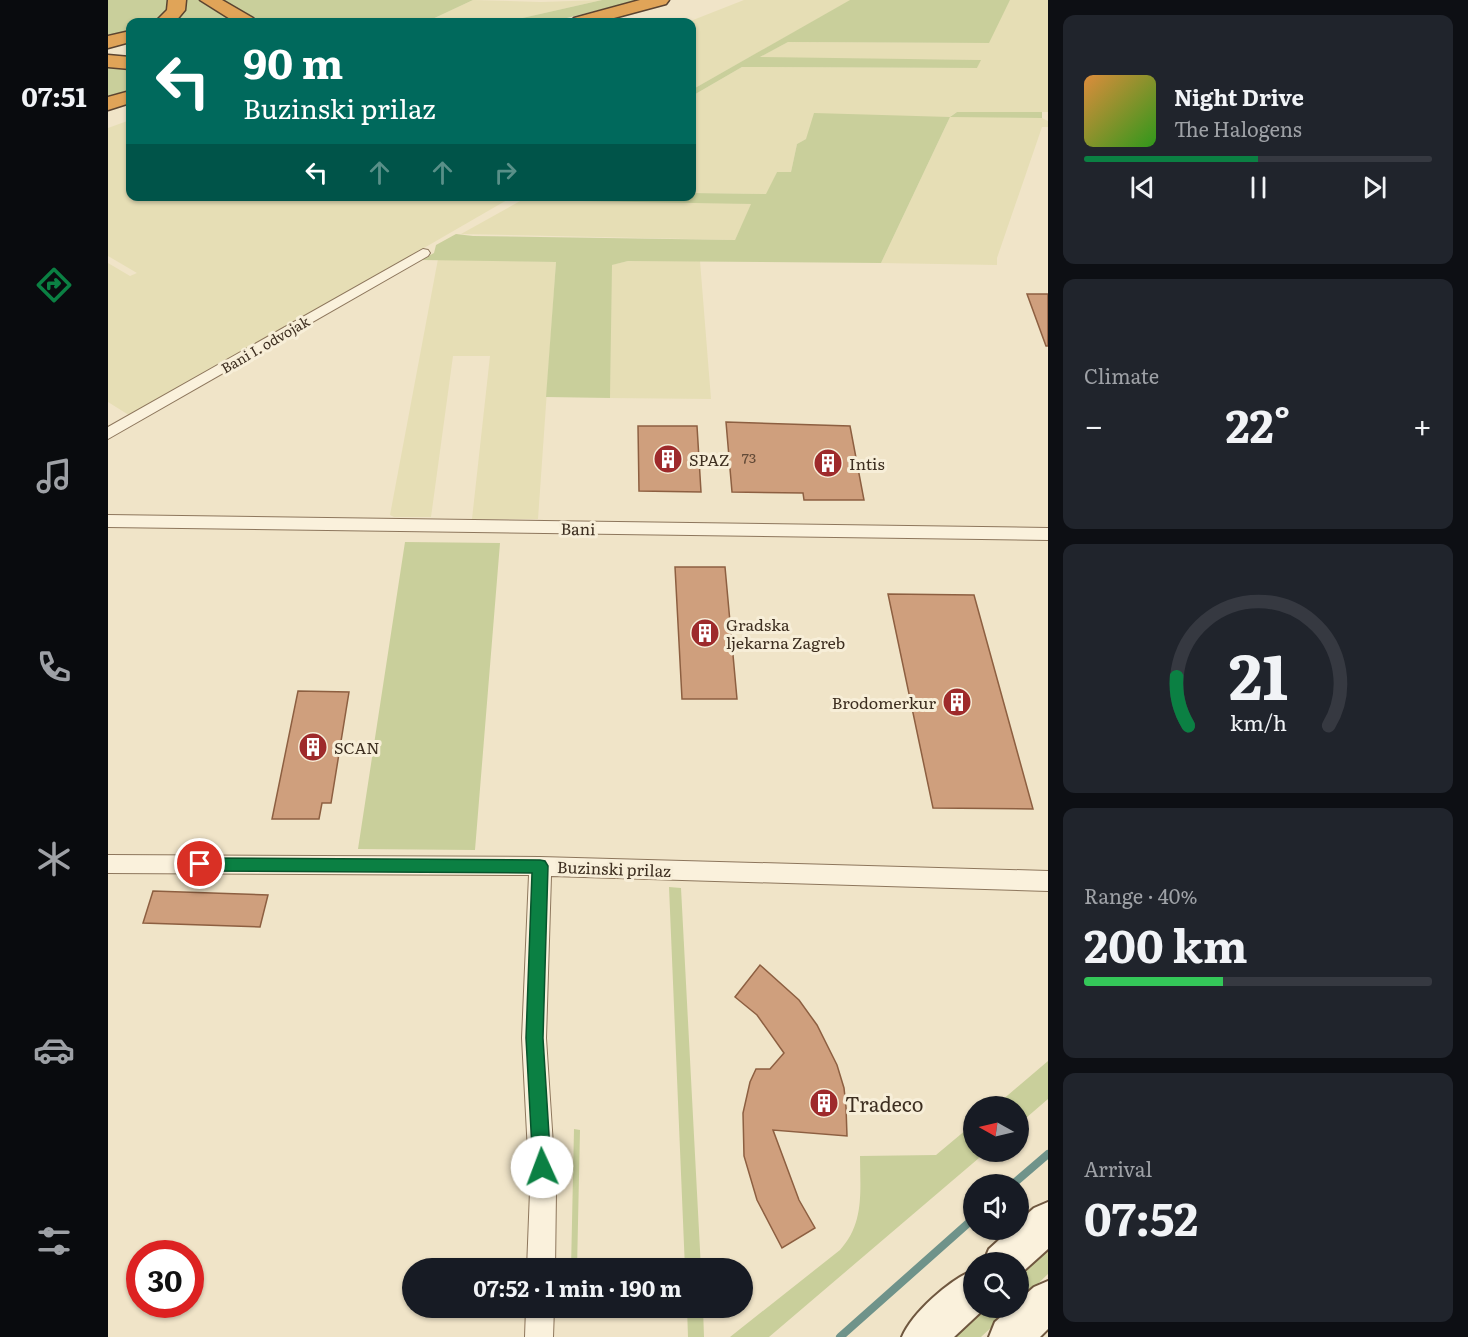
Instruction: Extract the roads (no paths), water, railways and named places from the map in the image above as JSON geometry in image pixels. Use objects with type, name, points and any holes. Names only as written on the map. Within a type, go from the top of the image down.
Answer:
[{"type":"highway","points":[[168,18],[178,6],[177,0]]},
{"type":"highway","points":[[209,0],[240,18]]},
{"type":"highway","points":[[597,18],[667,2]]},
{"type":"highway","points":[[625,18],[667,2]]},
{"type":"highway","points":[[108,42],[126,38]]},
{"type":"highway","points":[[108,53],[126,54]]},
{"type":"highway","points":[[108,62],[126,63]]},
{"type":"highway","points":[[108,104],[126,99]]},
{"type":"main road","points":[[1015,1252],[1048,1222]]},
{"type":"main road","points":[[923,1337],[963,1300]]},
{"type":"main road","points":[[1010,1337],[1048,1301]]},
{"type":"street","name":"Bani I. odvojak","points":[[108,434],[423,253]]},
{"type":"street","name":"Bani","points":[[108,521],[1048,534]]},
{"type":"street","name":"Buzinski prilaz","points":[[108,864],[540,866],[1048,881]]},
{"type":"street","points":[[540,866],[534,1038],[543,1191],[541,1258]]},
{"type":"street","points":[[539,1337],[540,1318]]},
{"type":"waterway","points":[[1025,1174],[1048,1154]]},
{"type":"waterway","points":[[840,1337],[963,1228]]},
{"type":"place","name":"SPAZ","points":[[668,459]]},
{"type":"place","name":"Intis","points":[[828,463]]},
{"type":"place","name":"Gradska ljekarna Zagreb","points":[[705,633]]},
{"type":"place","name":"Brodomerkur","points":[[957,702]]},
{"type":"place","name":"SCAN","points":[[313,747]]},
{"type":"place","name":"Tradeco","points":[[824,1103]]}]
